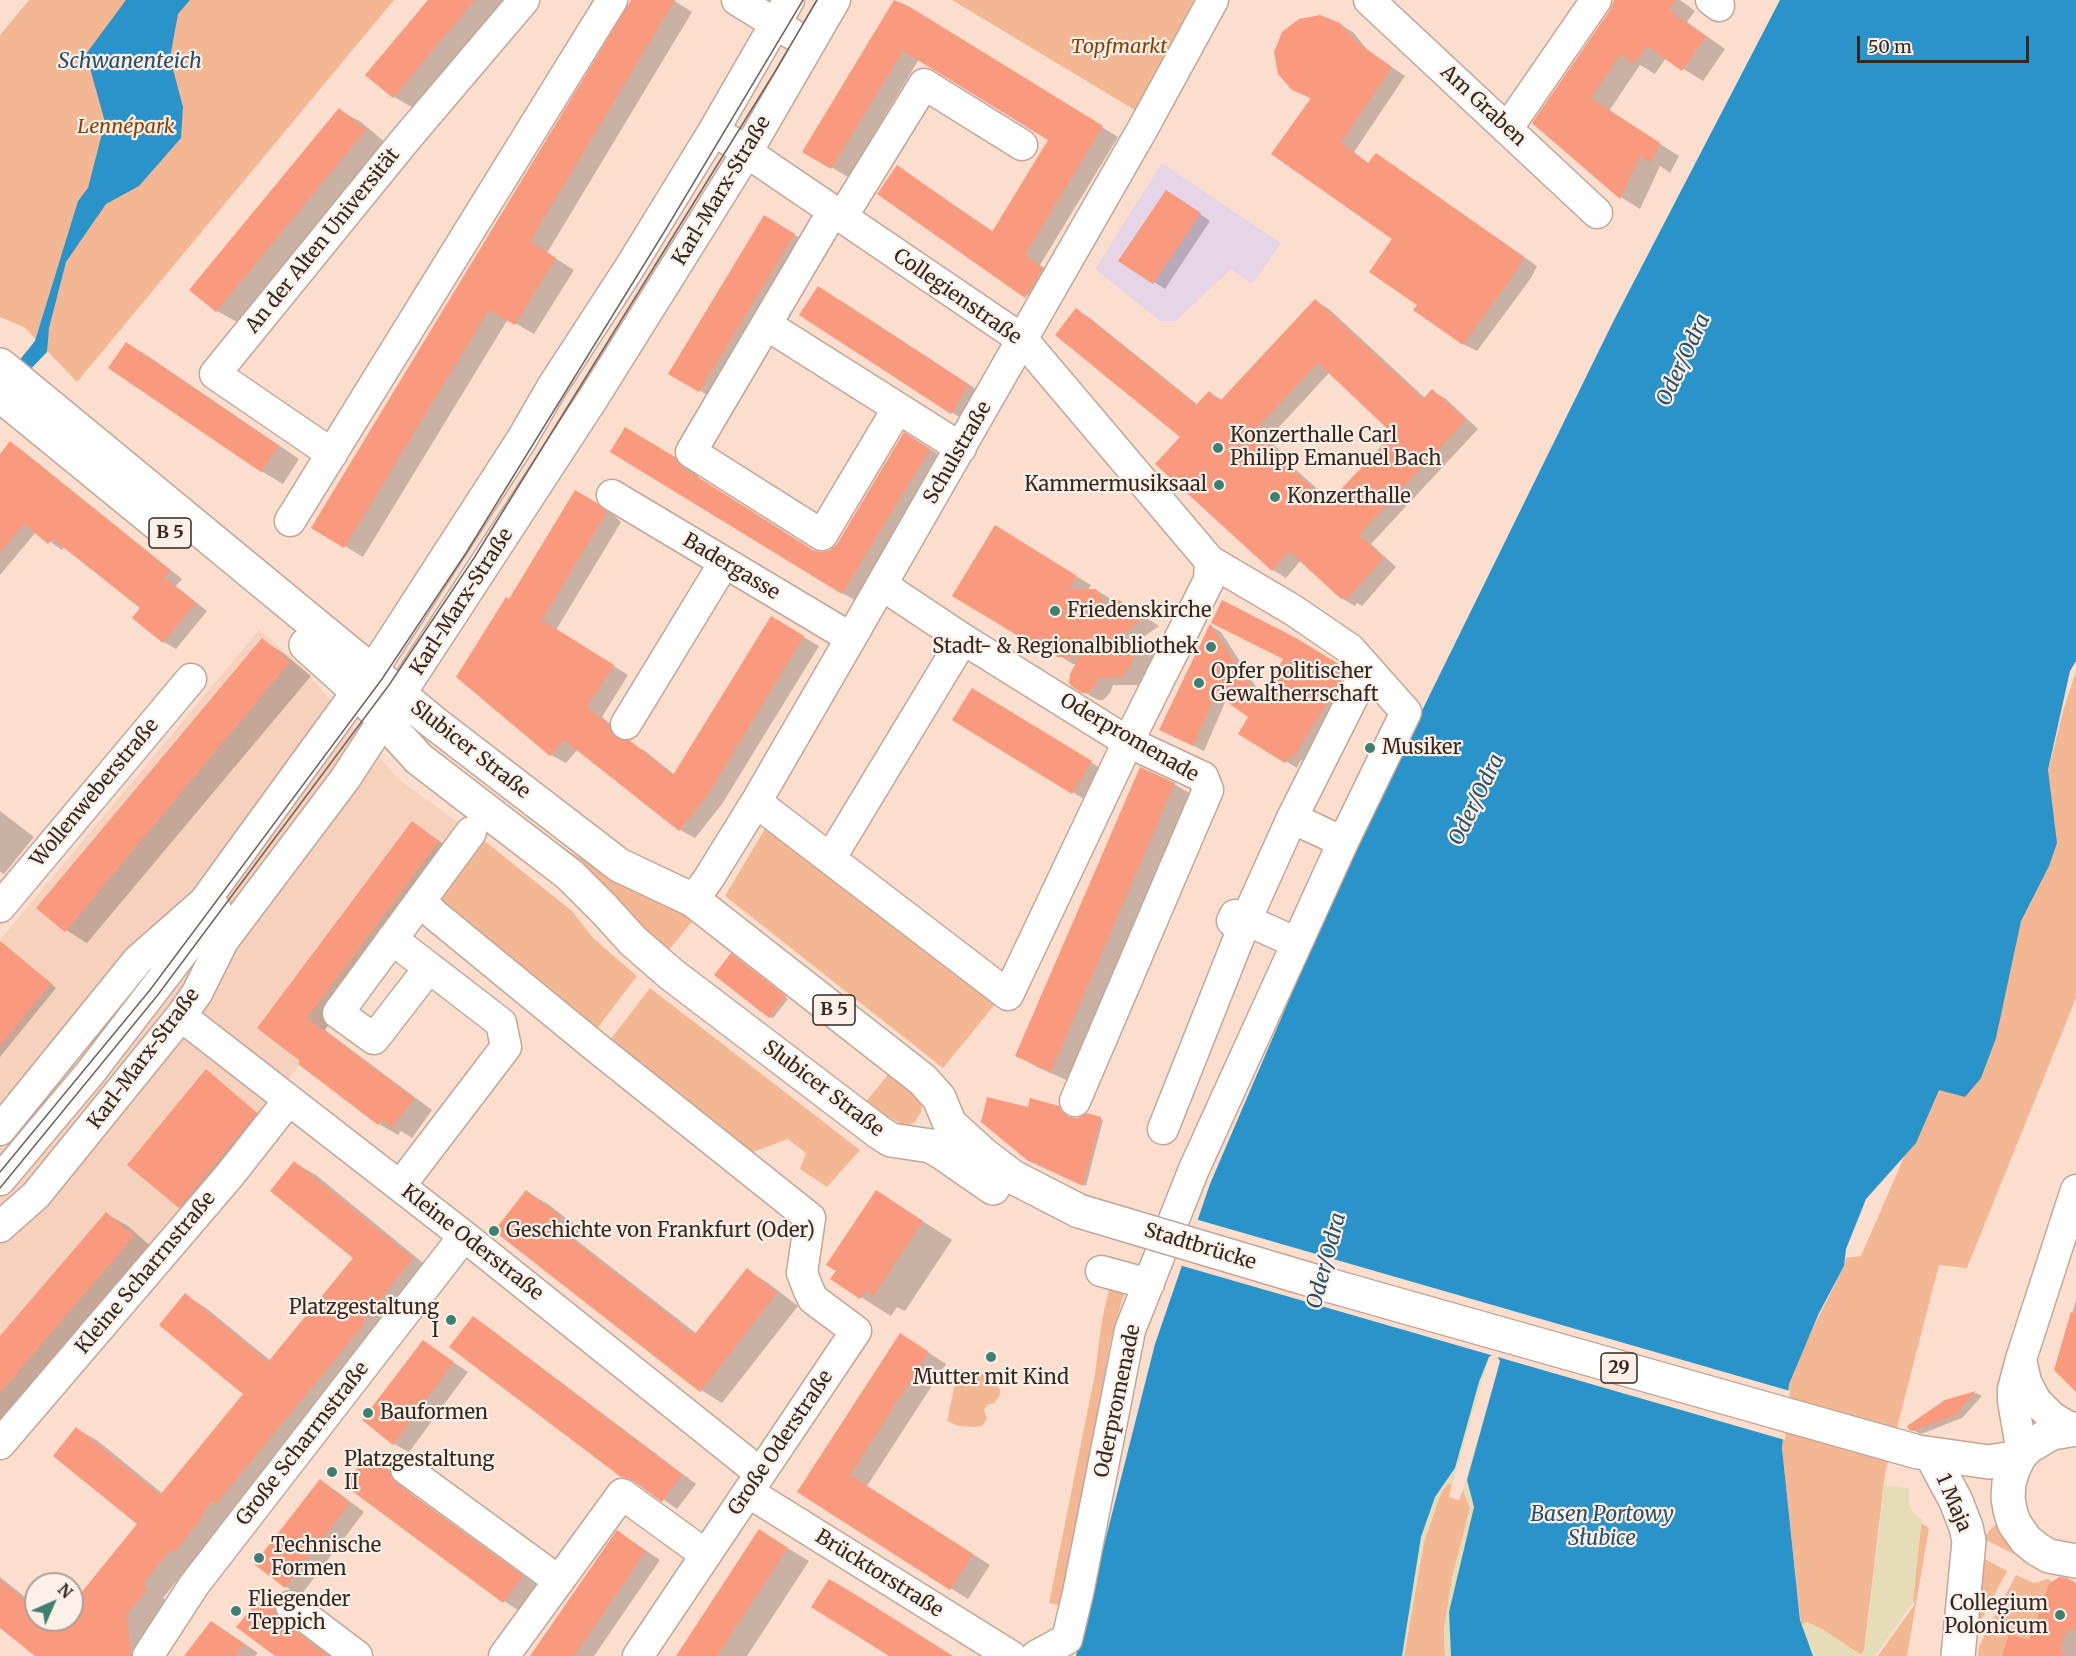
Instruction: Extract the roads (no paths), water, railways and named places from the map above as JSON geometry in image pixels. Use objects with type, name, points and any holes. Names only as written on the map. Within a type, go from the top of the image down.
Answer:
[{"type":"main road","name":"B 5","points":[[0,365],[20,401],[318,654],[378,693]]},
{"type":"main road","name":"B 5","points":[[20,401],[331,638],[378,693]]},
{"type":"main road","name":"Slubicer Straße","points":[[378,693],[433,722],[619,865],[693,900],[923,1080],[939,1098],[950,1124],[959,1135],[1013,1177],[1079,1211]]},
{"type":"main road","name":"Slubicer Straße","points":[[378,693],[419,759],[570,875],[633,941],[671,974],[880,1133],[891,1140],[931,1146],[991,1188],[1018,1199],[1042,1206],[1079,1211]]},
{"type":"main road","points":[[916,1143],[926,1141],[938,1127],[944,1111]]},
{"type":"main road","name":"Stadtbrücke","points":[[1079,1211],[1321,1283]]},
{"type":"main road","name":"29","points":[[1321,1283],[1926,1456],[1994,1486],[2008,1499]]},
{"type":"main road","name":"29","points":[[1926,1456],[2002,1462],[2021,1456],[2033,1443],[2045,1436],[2074,1429]]},
{"type":"main road","name":"1 Maja","points":[[1926,1456],[1959,1509],[1967,1532],[1969,1546],[1958,1656]]},
{"type":"main road","points":[[2021,1456],[2010,1476],[2008,1499],[2014,1523],[2026,1540],[2037,1549],[2049,1556],[2076,1561]]},
{"type":"main road","name":"1 Maja","points":[[1969,1546],[1978,1528],[2008,1499]]},
{"type":"street","name":"An der Alten Universität","points":[[332,454],[215,374],[406,139],[524,0]]},
{"type":"street","points":[[290,521],[612,0]]},
{"type":"street","points":[[738,0],[783,12],[809,45]]},
{"type":"street","name":"Karl-Marx-Straße","points":[[0,1130],[138,960],[166,953],[204,902],[378,693],[594,397],[747,152],[835,0]]},
{"type":"street","name":"Schulstraße","points":[[693,900],[756,802],[882,585],[1023,340],[1213,0]]},
{"type":"street","name":"Am Graben","points":[[1369,0],[1597,213]]},
{"type":"street","points":[[1507,129],[1596,0]]},
{"type":"street","name":"Karl-Marx-Straße","points":[[0,1227],[12,1206],[36,1195],[189,1004],[223,941],[345,779],[378,693],[522,439],[552,387],[630,267],[714,130],[783,12]]},
{"type":"street","points":[[898,408],[822,535],[691,452],[837,214],[924,84],[1022,145]]},
{"type":"street","name":"Collegienstraße","points":[[714,130],[1023,340],[1210,561],[1293,610],[1358,659]]},
{"type":"street","points":[[651,263],[687,174]]},
{"type":"street","points":[[378,693],[471,555],[651,263],[675,235],[721,194]]},
{"type":"street","points":[[767,325],[961,448]]},
{"type":"street","name":"Badergasse","points":[[612,495],[851,638]]},
{"type":"street","points":[[756,802],[1008,995],[1128,742],[1209,580],[1210,561]]},
{"type":"street","points":[[626,724],[724,563]]},
{"type":"street","name":"Oderpromenade","points":[[882,585],[963,639],[1128,742],[1203,777],[1208,790],[1075,1101]]},
{"type":"street","points":[[830,859],[963,639]]},
{"type":"street","points":[[1163,1129],[1193,1053],[1237,926],[1292,818],[1358,659]]},
{"type":"street","name":"Oderpromenade","points":[[1036,1656],[1067,1639],[1130,1330],[1194,1169],[1343,842],[1406,712],[1358,659]]},
{"type":"street","name":"Wollenweberstraße","points":[[0,907],[191,679]]},
{"type":"street","points":[[1292,818],[1343,842]]},
{"type":"street","points":[[429,968],[374,1039],[338,1013],[471,832]]},
{"type":"street","name":"Große Oderstraße","points":[[421,901],[597,1048],[810,1218],[802,1273],[813,1299],[856,1331],[638,1656]]},
{"type":"street","points":[[1237,926],[1297,943]]},
{"type":"street","points":[[392,939],[501,1023],[506,1047],[400,1186]]},
{"type":"street","points":[[0,1179],[90,1073],[166,953],[193,975],[189,1004]]},
{"type":"street","name":"Kleine Oderstraße","points":[[189,1004],[288,1101],[464,1236],[754,1483]]},
{"type":"street","points":[[1193,1053],[1238,1073]]},
{"type":"street","name":"Kleine Scharrnstraße","points":[[0,1444],[229,1176],[288,1101]]},
{"type":"street","points":[[2021,1456],[2012,1393],[2076,1190]]},
{"type":"street","name":"Große Scharrnstraße","points":[[148,1656],[200,1577],[464,1236]]},
{"type":"street","points":[[1101,1271],[1149,1284]]},
{"type":"street","points":[[2021,1359],[2026,1382],[2036,1401],[2052,1417],[2074,1429]]},
{"type":"street","points":[[406,1469],[559,1581]]},
{"type":"street","name":"Brücktorstraße","points":[[754,1483],[994,1651]]},
{"type":"street","points":[[504,1656],[622,1494],[706,1555]]},
{"type":"street","points":[[291,1606],[357,1656]]},
{"type":"water","name":"Schwanenteich","points":[[126,0],[190,0],[178,14],[170,58],[183,107],[181,138],[139,186],[106,204],[66,262],[49,328],[47,352],[0,401],[0,384],[35,341],[78,201],[88,188],[105,122],[86,54]]},
{"type":"water","points":[[1780,0],[2076,0],[2076,661],[2070,671],[2048,770],[2057,843],[2049,866],[2021,921],[1996,1038],[1981,1078],[1965,1097],[1939,1090],[1916,1143],[1866,1199],[1846,1249],[1844,1266],[1819,1313],[1789,1384],[1782,1448],[1800,1620],[1813,1656],[1451,1656],[1449,1612],[1474,1507],[1467,1480],[1500,1361],[1495,1353],[1489,1357],[1479,1382],[1455,1468],[1435,1497],[1421,1537],[1402,1656],[1076,1656],[1155,1344],[1210,1184],[1352,853],[1614,320]]},
{"type":"tram line","points":[[0,1172],[150,990],[382,679],[466,553],[666,229],[803,0]]},
{"type":"tram line","points":[[0,1188],[157,996],[389,685],[474,558],[817,0]]},
{"type":"place","name":"Konzerthalle Carl Philipp Emanuel Bach","points":[[1218,448]]},
{"type":"place","name":"Kammermusiksaal","points":[[1219,485]]},
{"type":"place","name":"Konzerthalle","points":[[1275,497]]},
{"type":"place","name":"Friedenskirche","points":[[1055,611]]},
{"type":"place","name":"Stadt- & Regionalbibliothek","points":[[1211,647]]},
{"type":"place","name":"Opfer politischer Gewaltherrschaft","points":[[1199,683]]},
{"type":"place","name":"Musiker","points":[[1370,748]]},
{"type":"place","name":"Geschichte von Frankfurt (Oder)","points":[[494,1231]]},
{"type":"place","name":"Platzgestaltung I","points":[[451,1320]]},
{"type":"place","name":"Mutter mit Kind","points":[[991,1357]]},
{"type":"place","name":"Bauformen","points":[[368,1413]]},
{"type":"place","name":"Platzgestaltung II","points":[[332,1472]]},
{"type":"place","name":"Technische Formen","points":[[259,1558]]},
{"type":"place","name":"Fliegender Teppich","points":[[236,1611]]},
{"type":"place","name":"Collegium Polonicum","points":[[2060,1615]]},
{"type":"park label","name":"Topfmarkt","points":[[1119,47]]},
{"type":"park label","name":"Lennépark","points":[[126,127]]},
{"type":"water label","name":"Oder/Odra","points":[[1684,360]]},
{"type":"water label","name":"Oder/Odra","points":[[1477,800]]},
{"type":"water label","name":"Oder/Odra","points":[[1327,1261]]},
{"type":"water label","name":"Basen Portowy Słubice","points":[[1602,1527]]}]
